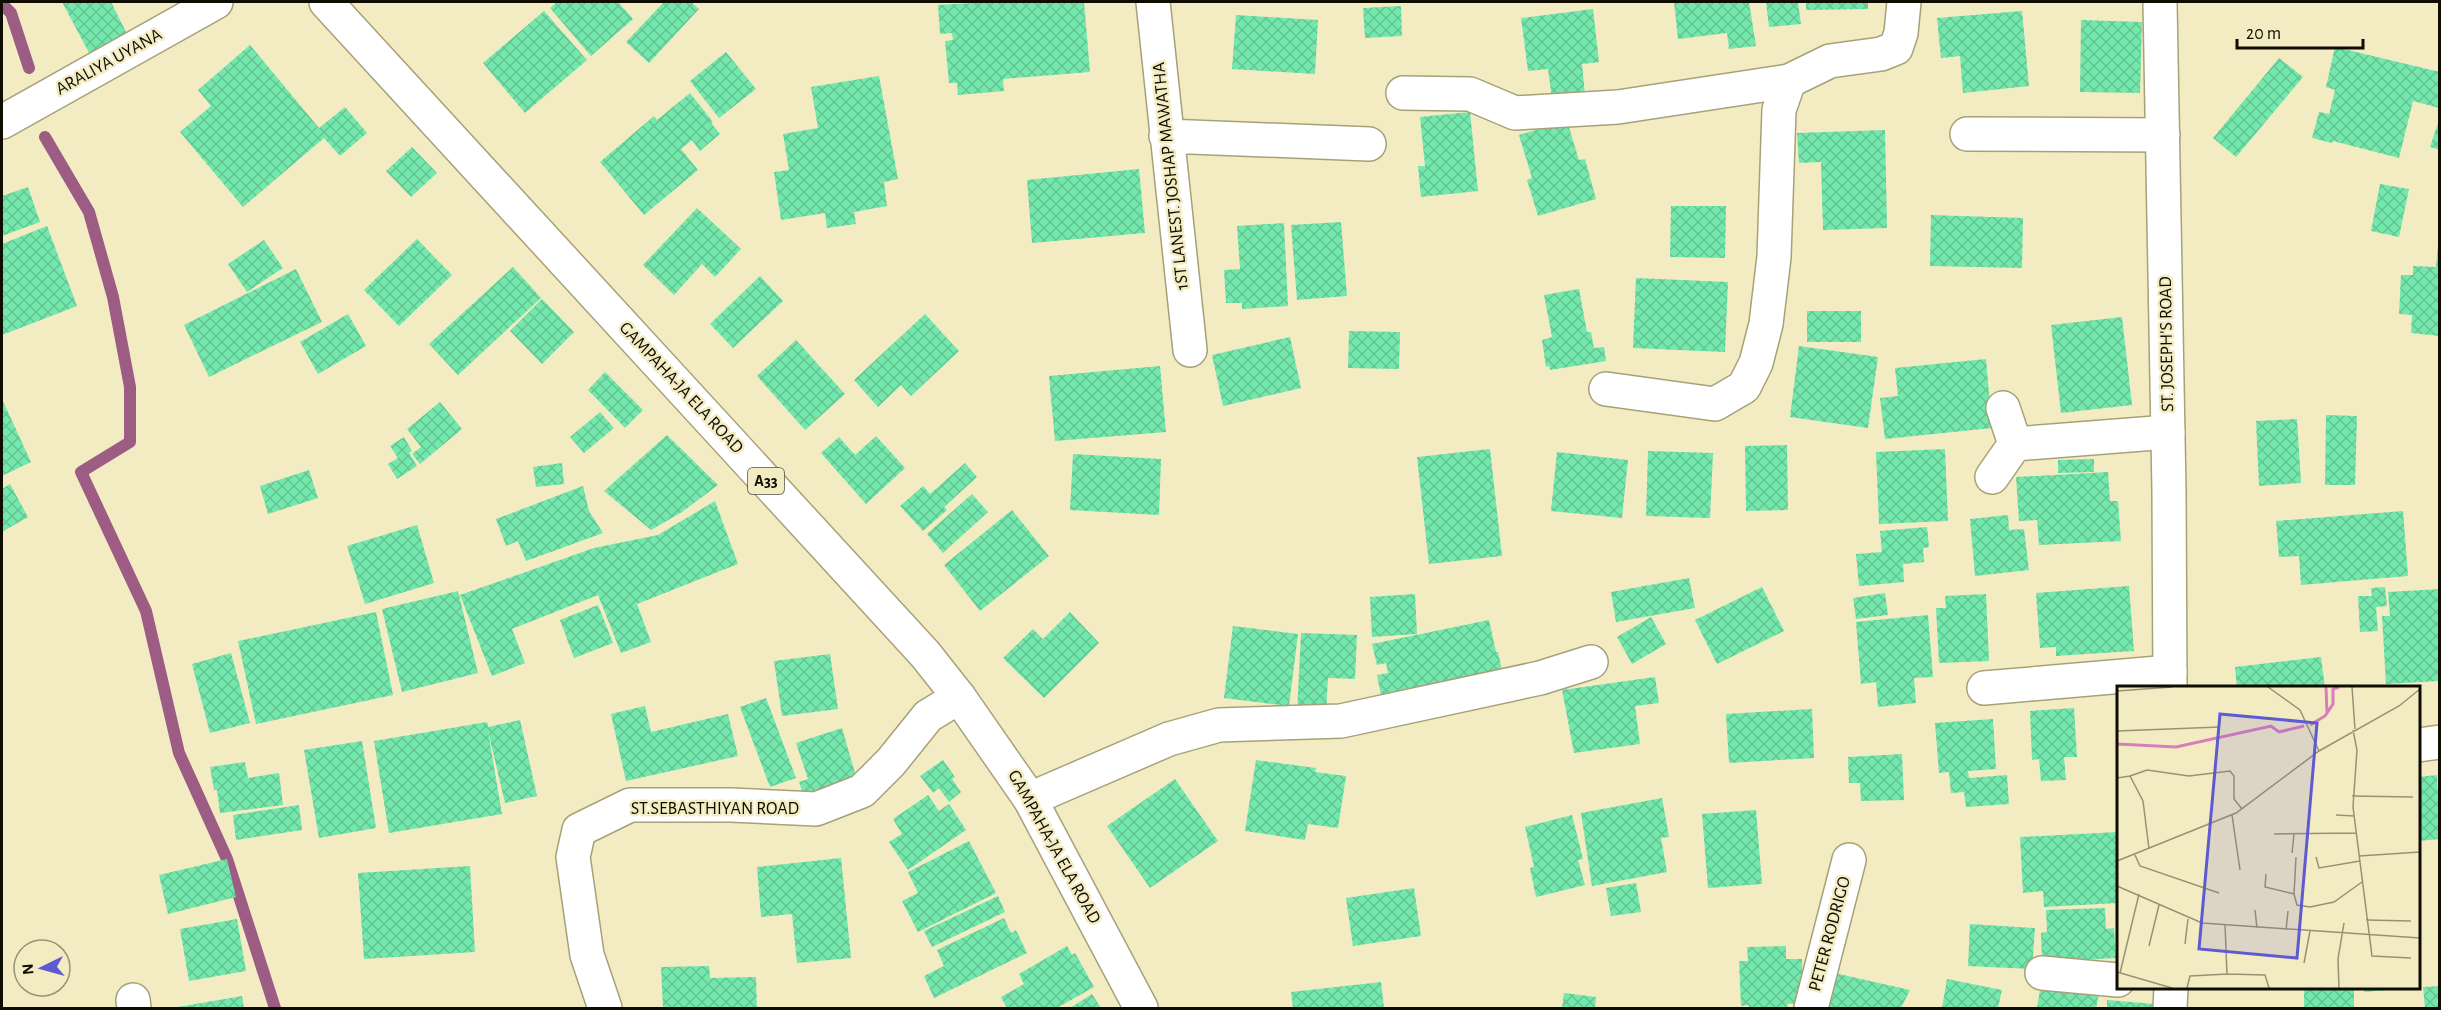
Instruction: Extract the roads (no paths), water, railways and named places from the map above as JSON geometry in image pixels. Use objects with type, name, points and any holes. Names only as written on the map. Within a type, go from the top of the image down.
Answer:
[{"type":"main road","name":"ARALIYA UYANA","points":[[2,122],[216,2]]},
{"type":"main road","name":"GAMPAHA-JA ELA ROAD","points":[[326,2],[925,654],[959,697],[1030,799],[1141,1008]]},
{"type":"main road","name":"1ST LANEST. JOSHAP MAWATHA","points":[[1153,2],[1190,350]]},
{"type":"main road","points":[[1403,93],[1470,94],[1515,113],[1618,107],[1789,81],[1830,62],[1881,54],[1896,48],[1901,33],[1904,2]]},
{"type":"main road","name":"ST. JOSEPH'S ROAD","points":[[2160,2],[2170,680]]},
{"type":"main road","points":[[1606,389],[1715,404],[1744,387],[1756,363],[1766,324],[1774,257],[1779,110],[1789,81]]},
{"type":"main road","points":[[1967,134],[2163,135]]},
{"type":"main road","points":[[1166,136],[1369,144]]},
{"type":"main road","points":[[2003,408],[2015,444]]},
{"type":"main road","points":[[2015,444],[2168,432]]},
{"type":"main road","points":[[1992,477],[2015,444]]},
{"type":"main road","points":[[1030,799],[1169,739],[1219,725],[1341,721],[1540,678],[1591,662]]},
{"type":"main road","points":[[1984,688],[2170,680]]},
{"type":"main road","name":"ST.SEBASTHIYAN ROAD","points":[[606,1008],[587,955],[573,857],[579,830],[630,805],[816,808],[862,791],[891,762],[928,716],[959,697]]},
{"type":"main road","points":[[2420,745],[2439,742]]},
{"type":"main road","name":"PETER RODRIGO","points":[[1811,1008],[1849,860]]},
{"type":"main road","points":[[2042,973],[2117,980]]},
{"type":"main road","points":[[2170,1008],[2171,989]]},
{"type":"waterway","points":[[2,4],[11,13],[29,68]]},
{"type":"waterway","points":[[45,137],[89,212],[113,297],[130,387],[130,442],[81,472],[146,611],[179,753],[227,859],[275,1008]]}]
